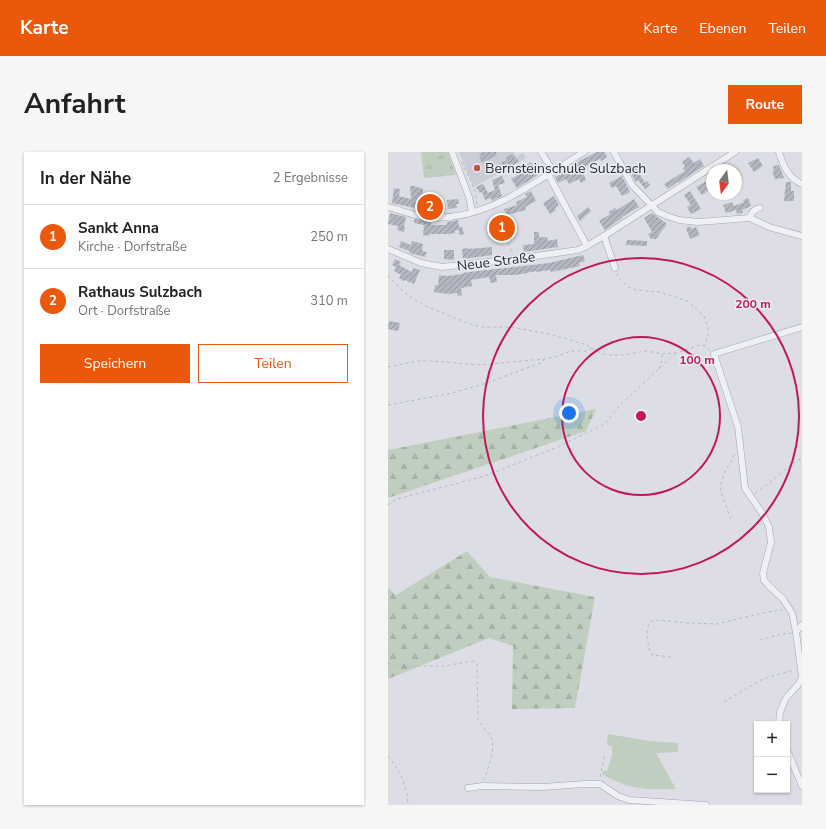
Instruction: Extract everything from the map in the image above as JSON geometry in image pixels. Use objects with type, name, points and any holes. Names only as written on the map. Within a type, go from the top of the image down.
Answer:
[{"type":"street","points":[[452,152],[475,211]]},
{"type":"street","points":[[541,152],[587,246]]},
{"type":"street","points":[[388,207],[424,216],[442,217],[475,211],[511,197],[584,152]]},
{"type":"street","points":[[614,152],[632,185],[658,212],[679,220],[698,222],[750,218],[769,227],[802,236]]},
{"type":"street","name":"Neue Straße","points":[[388,249],[421,263],[442,267],[567,252],[587,246],[604,236],[735,152]]},
{"type":"street","points":[[779,152],[784,168],[802,184]]},
{"type":"street","points":[[750,218],[751,213],[755,209],[760,208]]},
{"type":"street","points":[[604,236],[615,268]]},
{"type":"street","points":[[779,721],[780,712],[786,698],[802,677],[796,632],[792,613],[789,608],[783,599],[764,580],[763,573],[771,542],[769,527],[762,513],[745,488],[738,427],[714,354],[802,327]]},
{"type":"street","points":[[796,632],[802,625]]},
{"type":"street","points":[[790,757],[802,786]]},
{"type":"street","points":[[468,788],[482,786],[542,787],[600,784],[618,796],[629,800],[706,805]]},
{"type":"path","points":[[461,158],[475,191],[475,211]]},
{"type":"path","points":[[508,243],[513,255]]},
{"type":"path","points":[[615,268],[618,277],[627,286],[636,290],[658,292],[688,301],[704,316],[709,331],[705,346]]},
{"type":"path","points":[[388,276],[412,298],[426,306],[470,324],[482,327],[512,327],[553,335],[593,348],[596,351],[608,355],[623,355],[646,351],[662,354],[676,353],[698,345],[705,346],[714,354]]},
{"type":"path","points":[[388,367],[417,361],[480,365],[544,359],[555,357],[571,351],[586,351],[593,348]]},
{"type":"path","points":[[388,505],[397,499],[485,476],[555,448],[605,424],[619,406],[676,353]]},
{"type":"path","points":[[659,369],[662,354]]},
{"type":"path","points":[[388,405],[448,394],[487,383],[543,362],[544,359]]},
{"type":"path","points":[[731,520],[721,484],[725,473],[733,460],[736,447],[739,445]]},
{"type":"path","points":[[749,496],[802,458]]},
{"type":"path","points":[[671,657],[652,655],[650,652],[646,633],[647,625],[651,621],[659,620],[717,624],[789,608]]},
{"type":"path","points":[[760,640],[778,634],[796,632]]},
{"type":"path","points":[[388,663],[398,666],[438,666],[473,661],[477,665],[478,720],[481,726],[493,739],[493,748],[482,786]]},
{"type":"path","points":[[724,702],[763,679],[781,672],[801,668]]},
{"type":"path","points":[[600,784],[600,773],[605,754]]},
{"type":"path","points":[[388,756],[400,773],[408,798],[408,805]]},
{"type":"shaded area","points":[[459,152],[513,152],[516,156],[523,153],[526,158],[474,187]]},
{"type":"green space","points":[[421,152],[448,152],[456,175],[424,178]]},
{"type":"green space","points":[[596,409],[586,431],[388,498],[388,450]]},
{"type":"green space","points":[[467,551],[490,577],[595,597],[575,708],[512,709],[513,646],[489,638],[388,679],[388,588],[396,595]]},
{"type":"green space","points":[[608,734],[649,741],[678,743],[678,752],[656,753],[676,789],[638,788],[621,783],[602,774],[604,770],[607,771],[612,755],[612,746],[607,745]]},
{"type":"building","name":"Bernsteinschule Sulzbach","points":[[483,152],[496,152],[497,155],[482,163],[479,157]]},
{"type":"building","points":[[597,152],[604,152],[607,157],[581,169],[586,180],[581,183],[579,179],[569,184],[566,179],[558,183],[555,177],[573,168],[571,165]]},
{"type":"building","points":[[513,154],[519,162],[505,169],[501,163],[507,160],[506,157]]},
{"type":"building","points":[[689,157],[694,163],[700,159],[704,166],[668,189],[664,184],[685,171],[683,168],[685,167],[682,162]]},
{"type":"building","points":[[758,158],[763,166],[754,172],[748,163]]},
{"type":"building","points":[[531,162],[538,175],[517,188],[511,179],[518,175],[516,173],[527,167],[526,165]]},
{"type":"building","points":[[634,165],[645,183],[647,181],[650,185],[645,189],[638,180],[636,182],[628,168]]},
{"type":"building","points":[[779,165],[784,178],[775,179],[772,171],[774,171],[773,166]]},
{"type":"building","points":[[502,176],[505,183],[498,185],[502,196],[492,201],[491,198],[485,200],[482,192],[480,193],[476,187],[483,184],[488,193],[495,190],[492,180]]},
{"type":"building","points":[[622,176],[630,192],[622,196],[616,186],[612,188],[609,183]]},
{"type":"building","points":[[706,181],[706,192],[702,195],[696,187]]},
{"type":"building","points":[[786,182],[791,182],[791,191],[794,191],[794,201],[784,201]]},
{"type":"building","points":[[410,186],[423,189],[423,201],[438,203],[436,213],[415,210],[415,208],[392,203],[394,188],[400,189],[399,196],[411,199]]},
{"type":"building","points":[[531,191],[536,201],[525,207],[526,210],[507,215],[504,209],[517,205],[516,202],[527,197],[525,194]]},
{"type":"building","points":[[690,191],[701,209],[691,214],[687,207],[691,205],[684,195]]},
{"type":"building","points":[[554,196],[559,205],[555,208],[556,210],[550,214],[543,203]]},
{"type":"building","points":[[748,198],[751,206],[742,210],[743,213],[737,214],[736,210],[726,213],[723,205],[732,202],[734,206],[744,202],[743,200]]},
{"type":"building","points":[[458,199],[459,204],[456,204],[457,208],[448,209],[447,200]]},
{"type":"building","points":[[634,199],[639,207],[622,217],[605,230],[599,221],[610,214],[609,212],[615,208],[617,210]]},
{"type":"building","points":[[588,207],[591,211],[580,221],[577,216]]},
{"type":"building","points":[[390,213],[406,217],[404,232],[397,230],[398,226],[388,224]]},
{"type":"building","points":[[504,213],[514,239],[510,237],[503,241],[491,219]]},
{"type":"building","points":[[652,213],[667,224],[656,239],[651,239],[648,234],[652,232],[644,218]]},
{"type":"building","points":[[414,219],[431,222],[431,225],[447,225],[447,222],[458,220],[459,227],[462,227],[464,234],[459,235],[459,230],[455,230],[455,233],[449,234],[430,234],[429,236],[423,235],[424,225],[414,223]]},
{"type":"building","points":[[690,226],[691,229],[696,227],[700,235],[690,239],[686,228]]},
{"type":"building","points":[[534,232],[539,232],[539,237],[547,237],[548,241],[557,239],[558,247],[524,252],[523,245],[534,244]]},
{"type":"building","points":[[627,240],[647,241],[647,246],[626,245]]},
{"type":"building","points":[[401,241],[411,245],[412,241],[423,244],[422,251],[427,252],[425,257],[409,253],[410,251],[399,247]]},
{"type":"building","points":[[492,247],[492,255],[463,259],[462,249]]},
{"type":"building","points":[[444,250],[454,250],[454,260],[444,259]]},
{"type":"building","points":[[583,255],[585,261],[579,263],[580,266],[551,272],[550,270],[516,275],[496,275],[497,282],[491,283],[489,277],[471,280],[472,286],[461,288],[462,295],[458,296],[457,293],[448,294],[434,292],[435,285],[438,285],[439,275],[447,276],[549,263]]},
{"type":"building","points":[[395,259],[401,262],[399,265],[412,272],[413,268],[420,270],[414,284],[399,278],[401,275],[394,271],[396,267],[392,265]]},
{"type":"building","points":[[389,321],[400,323],[398,331],[388,329]]},
{"type":"place","name":"Bernsteinschule Sulzbach","points":[[477,168]]},
{"type":"place","name":"Rathaus Sulzbach","points":[[430,207]]},
{"type":"place","name":"Sankt Anna","points":[[502,228]]}]
